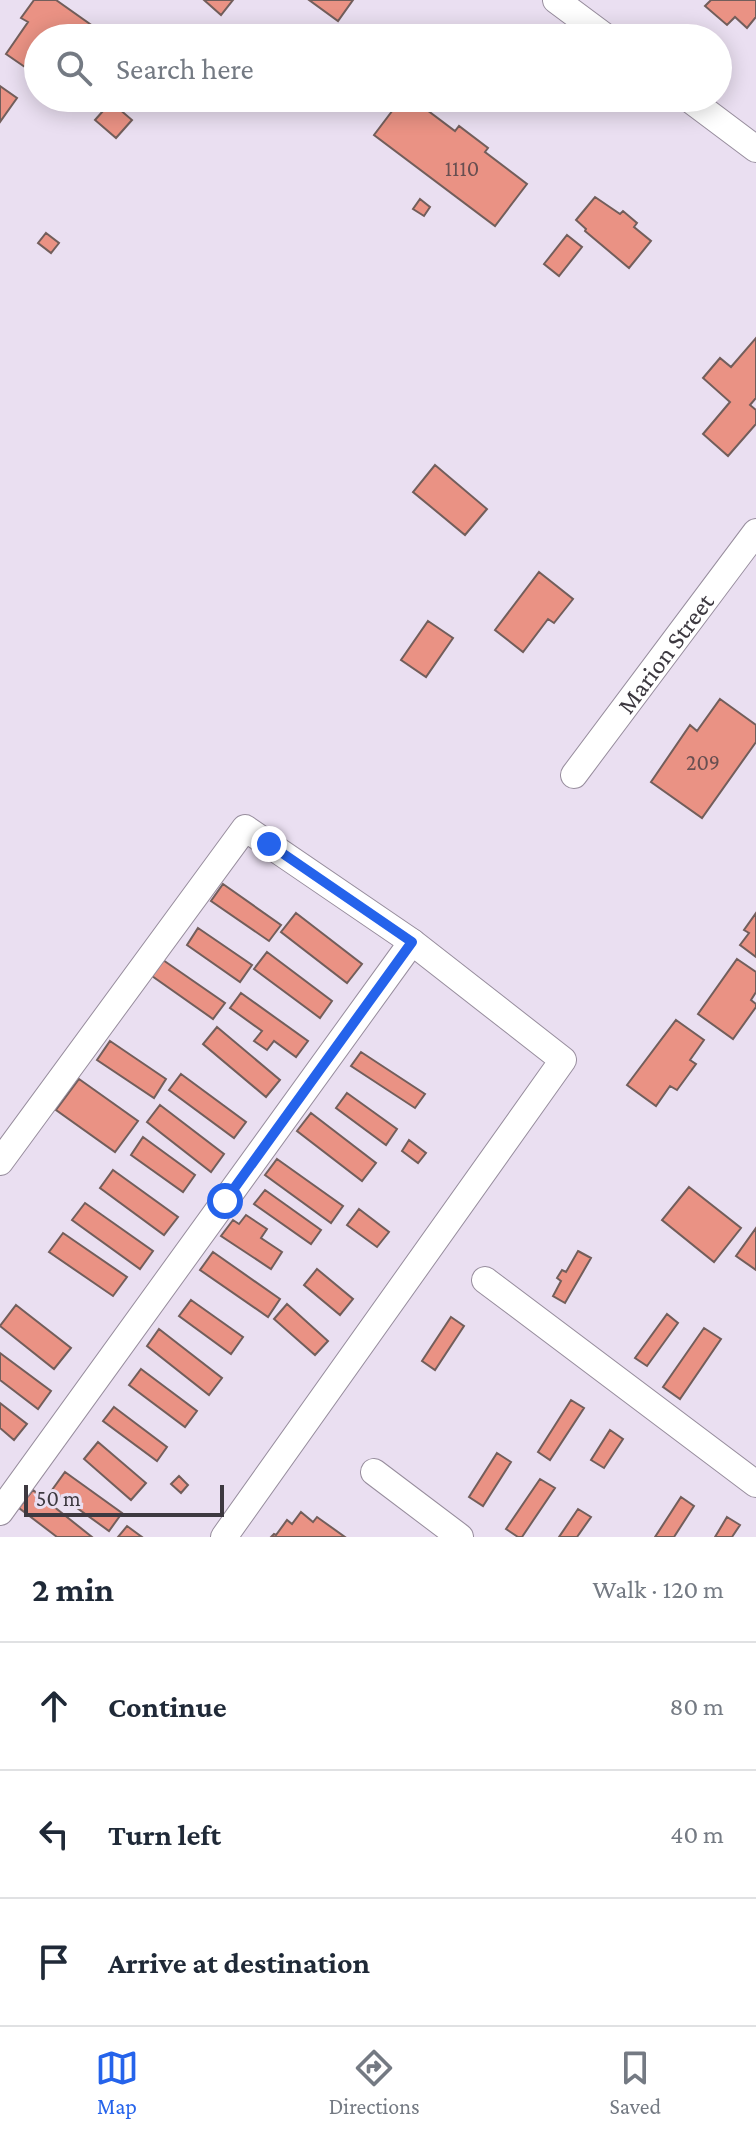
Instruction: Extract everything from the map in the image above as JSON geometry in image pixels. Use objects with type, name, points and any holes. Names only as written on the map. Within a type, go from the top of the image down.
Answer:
[{"type":"street","points":[[556,0],[588,24]]},
{"type":"street","points":[[707,112],[756,149]]},
{"type":"street","name":"Marion Street","points":[[574,775],[756,532]]},
{"type":"street","points":[[0,1162],[245,828],[412,942],[563,1060],[224,1537]]},
{"type":"street","points":[[0,1512],[412,942]]},
{"type":"street","points":[[485,1280],[756,1484]]},
{"type":"street","points":[[374,1472],[460,1537]]},
{"type":"building","points":[[34,0],[56,0],[90,24],[27,24],[21,18]]},
{"type":"building","points":[[204,0],[233,0],[221,15]]},
{"type":"building","points":[[309,0],[353,0],[338,21]]},
{"type":"building","points":[[711,0],[756,0],[756,17],[747,28],[735,17],[726,24],[705,6]]},
{"type":"building","points":[[24,28],[24,66],[6,54]]},
{"type":"building","points":[[0,86],[17,98],[0,122]]},
{"type":"building","points":[[102,112],[123,112],[132,120],[116,138],[95,120]]},
{"type":"building","points":[[391,112],[430,112],[455,131],[459,126],[488,148],[485,152],[527,184],[495,226],[374,135]]},
{"type":"building","points":[[595,197],[620,214],[623,211],[637,223],[634,227],[651,241],[629,268],[576,220]]},
{"type":"building","points":[[420,199],[430,207],[424,216],[413,209]]},
{"type":"building","points":[[46,233],[59,243],[51,253],[38,243]]},
{"type":"building","points":[[567,235],[582,247],[559,276],[544,264]]},
{"type":"building","points":[[756,338],[756,398],[750,405],[756,410],[756,424],[728,456],[703,434],[730,402],[703,378],[720,358],[731,367]]},
{"type":"building","points":[[435,465],[487,509],[465,535],[413,492]]},
{"type":"building","points":[[539,572],[573,599],[554,623],[548,619],[523,652],[495,630]]},
{"type":"building","points":[[428,621],[453,638],[426,677],[401,660]]},
{"type":"building","points":[[720,699],[756,725],[756,742],[702,818],[651,782],[690,725],[697,731]]},
{"type":"building","points":[[223,884],[281,925],[269,941],[211,901]]},
{"type":"building","points":[[296,913],[362,964],[347,983],[281,932]]},
{"type":"building","points":[[756,913],[756,957],[740,945],[749,933],[744,930]]},
{"type":"building","points":[[198,928],[252,965],[240,982],[187,945]]},
{"type":"building","points":[[267,952],[332,1001],[320,1018],[254,969]]},
{"type":"building","points":[[737,959],[756,972],[756,992],[751,1000],[756,1007],[733,1039],[698,1014]]},
{"type":"building","points":[[163,960],[225,1003],[213,1019],[152,976]]},
{"type":"building","points":[[241,993],[308,1041],[296,1057],[274,1041],[267,1050],[254,1041],[262,1031],[230,1008]]},
{"type":"building","points":[[676,1020],[704,1040],[690,1060],[696,1064],[677,1090],[670,1086],[656,1106],[627,1085]]},
{"type":"building","points":[[217,1027],[280,1080],[266,1097],[203,1044]]},
{"type":"building","points":[[110,1041],[166,1079],[154,1098],[97,1060]]},
{"type":"building","points":[[361,1052],[425,1094],[415,1108],[351,1066]]},
{"type":"building","points":[[181,1074],[246,1122],[234,1138],[169,1090]]},
{"type":"building","points":[[79,1079],[138,1121],[115,1152],[56,1110]]},
{"type":"building","points":[[347,1093],[397,1129],[386,1145],[336,1108]]},
{"type":"building","points":[[160,1105],[224,1154],[211,1172],[147,1122]]},
{"type":"building","points":[[311,1113],[376,1163],[362,1181],[297,1131]]},
{"type":"building","points":[[143,1137],[195,1175],[183,1192],[131,1155]]},
{"type":"building","points":[[409,1140],[426,1153],[418,1163],[402,1151]]},
{"type":"building","points":[[277,1159],[343,1206],[331,1223],[265,1175]]},
{"type":"building","points":[[113,1170],[178,1217],[164,1235],[100,1188]]},
{"type":"building","points":[[689,1187],[741,1228],[714,1262],[662,1220]]},
{"type":"building","points":[[265,1190],[321,1230],[311,1244],[254,1204]]},
{"type":"building","points":[[85,1203],[153,1251],[140,1269],[72,1220]]},
{"type":"building","points":[[359,1209],[389,1232],[377,1247],[347,1225]]},
{"type":"building","points":[[246,1215],[267,1229],[261,1238],[282,1252],[271,1269],[221,1236],[233,1220],[239,1224]]},
{"type":"building","points":[[756,1228],[756,1270],[736,1256]]},
{"type":"building","points":[[63,1233],[127,1277],[113,1296],[49,1252]]},
{"type":"building","points":[[578,1251],[591,1258],[565,1303],[553,1296],[561,1281],[557,1278],[562,1270],[566,1272]]},
{"type":"building","points":[[213,1252],[280,1299],[268,1317],[200,1270]]},
{"type":"building","points":[[317,1269],[353,1299],[340,1315],[304,1285]]},
{"type":"building","points":[[191,1300],[243,1337],[231,1354],[179,1316]]},
{"type":"building","points":[[287,1304],[328,1341],[315,1355],[274,1319]]},
{"type":"building","points":[[16,1305],[71,1348],[54,1369],[0,1326]]},
{"type":"building","points":[[667,1314],[678,1323],[647,1366],[635,1358]]},
{"type":"building","points":[[451,1317],[464,1326],[435,1370],[422,1361]]},
{"type":"building","points":[[704,1328],[721,1339],[680,1399],[663,1387]]},
{"type":"building","points":[[159,1329],[222,1378],[209,1395],[147,1346]]},
{"type":"building","points":[[0,1353],[51,1391],[38,1409],[0,1380]]},
{"type":"building","points":[[141,1369],[197,1411],[185,1427],[129,1385]]},
{"type":"building","points":[[571,1400],[584,1408],[550,1460],[538,1452]]},
{"type":"building","points":[[0,1403],[27,1424],[14,1440],[0,1428]]},
{"type":"building","points":[[114,1407],[167,1447],[157,1461],[103,1421]]},
{"type":"building","points":[[610,1430],[623,1439],[604,1468],[591,1460]]},
{"type":"building","points":[[98,1442],[146,1483],[131,1500],[84,1459]]},
{"type":"building","points":[[497,1453],[511,1462],[483,1506],[469,1497]]},
{"type":"building","points":[[65,1472],[122,1513],[109,1531],[52,1490]]},
{"type":"building","points":[[179,1476],[188,1485],[181,1493],[171,1484]]},
{"type":"building","points":[[540,1479],[555,1488],[522,1537],[518,1537],[506,1529]]},
{"type":"building","points":[[33,1490],[92,1537],[57,1537],[19,1508]]},
{"type":"building","points":[[681,1497],[694,1506],[674,1537],[655,1537]]},
{"type":"building","points":[[578,1509],[591,1517],[577,1537],[559,1537]]},
{"type":"building","points":[[301,1512],[313,1522],[317,1517],[345,1537],[271,1537],[287,1520],[292,1524]]},
{"type":"building","points":[[727,1517],[740,1525],[732,1537],[715,1537]]},
{"type":"building","points":[[127,1526],[142,1537],[118,1537]]},
{"type":"route","points":[[225,1201],[412,942],[269,844]]}]
